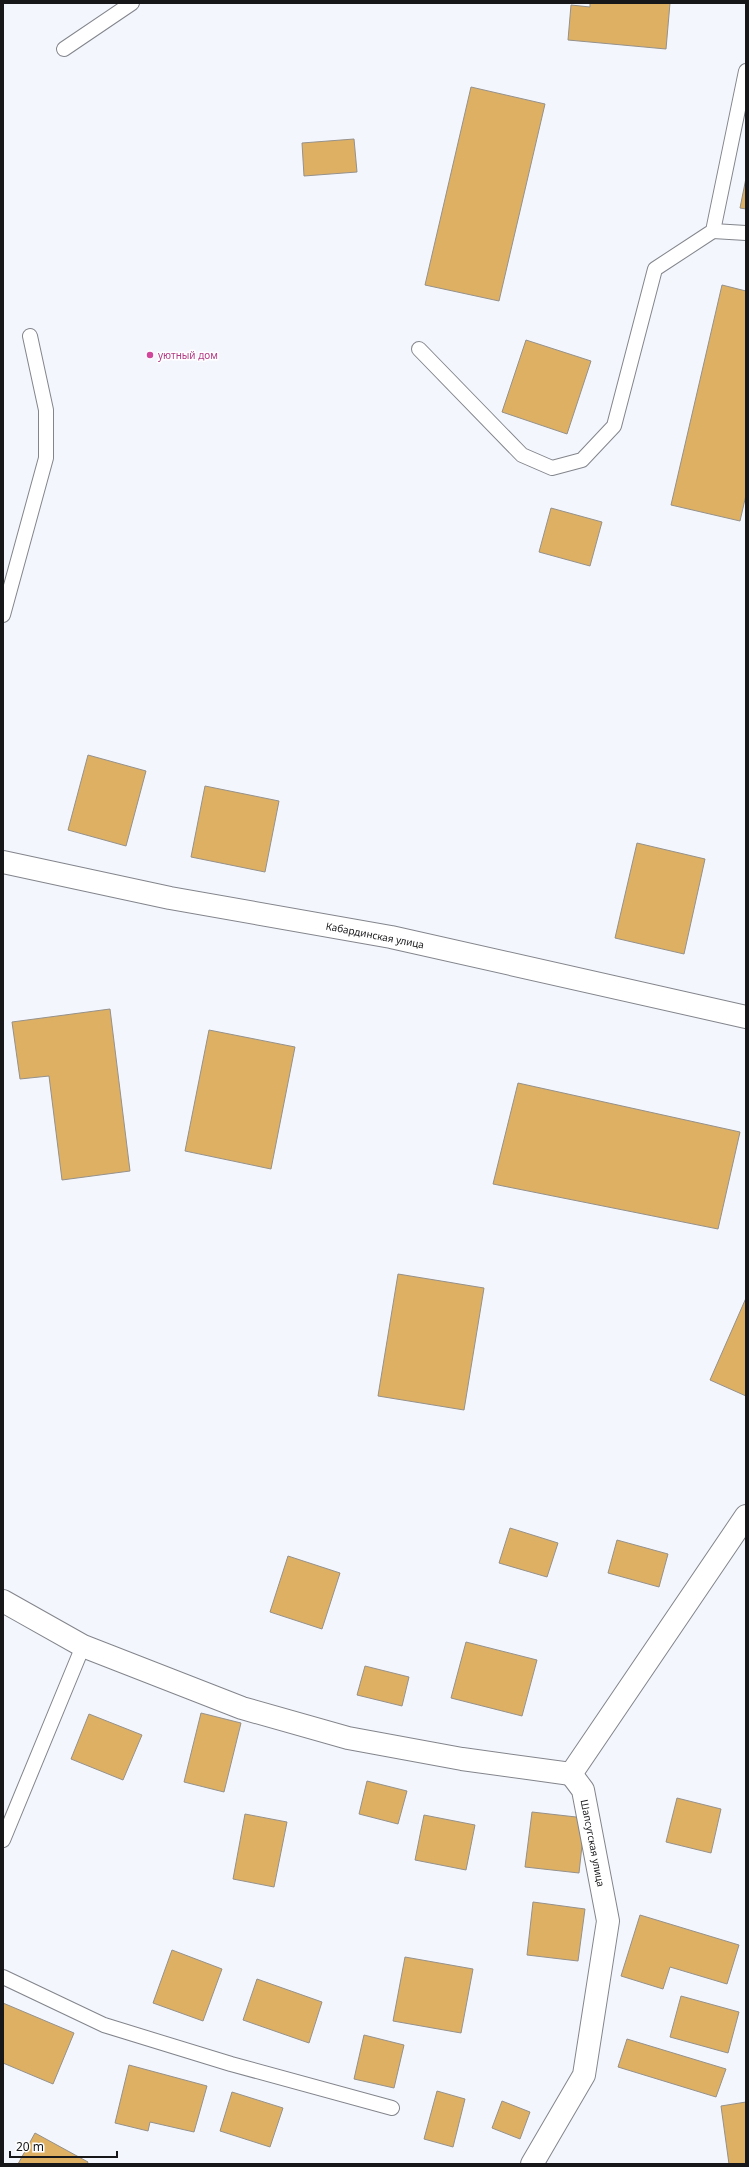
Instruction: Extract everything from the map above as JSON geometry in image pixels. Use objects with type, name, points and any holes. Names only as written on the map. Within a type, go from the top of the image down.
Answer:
[{"type":"street","name":"Кабардинская улица","points":[[3,862],[170,898],[391,937],[746,1017]]},
{"type":"street","points":[[3,1601],[83,1646],[242,1708],[348,1738],[462,1759],[570,1774],[746,1516]]},
{"type":"street","name":"Шапсугская улица","points":[[532,2164],[584,2075],[608,1921],[583,1790],[570,1774]]},
{"type":"lane","points":[[64,49],[132,3]]},
{"type":"lane","points":[[713,231],[746,71]]},
{"type":"lane","points":[[419,349],[522,455],[552,468],[582,460],[614,426],[655,269],[713,231],[746,233]]},
{"type":"lane","points":[[3,615],[46,458],[46,410],[30,336]]},
{"type":"lane","points":[[3,1840],[83,1646]]},
{"type":"lane","points":[[3,1977],[104,2025],[231,2064],[392,2108]]},
{"type":"building","points":[[590,3],[670,3],[666,49],[568,40],[571,5],[590,7]]},
{"type":"building","points":[[471,87],[545,104],[499,301],[425,285]]},
{"type":"building","points":[[354,139],[357,172],[304,176],[302,143]]},
{"type":"building","points":[[746,178],[746,209],[740,208]]},
{"type":"building","points":[[722,285],[746,291],[746,495],[740,521],[671,505]]},
{"type":"building","points":[[526,340],[591,361],[567,434],[502,412]]},
{"type":"building","points":[[551,508],[602,522],[590,566],[539,552]]},
{"type":"building","points":[[88,755],[146,771],[126,846],[68,830]]},
{"type":"building","points":[[205,786],[279,801],[265,872],[191,857]]},
{"type":"building","points":[[637,843],[705,859],[684,954],[615,938]]},
{"type":"building","points":[[110,1009],[130,1171],[62,1180],[49,1076],[20,1079],[12,1022]]},
{"type":"building","points":[[209,1030],[295,1047],[271,1169],[185,1151]]},
{"type":"building","points":[[518,1083],[740,1132],[718,1229],[493,1184]]},
{"type":"building","points":[[398,1274],[484,1288],[464,1410],[378,1396]]},
{"type":"building","points":[[746,1298],[746,1396],[710,1380]]},
{"type":"building","points":[[510,1528],[558,1543],[547,1577],[499,1563]]},
{"type":"building","points":[[617,1540],[668,1554],[659,1587],[608,1573]]},
{"type":"building","points":[[288,1556],[340,1573],[322,1629],[270,1612]]},
{"type":"building","points":[[466,1642],[537,1660],[522,1716],[451,1698]]},
{"type":"building","points":[[365,1666],[409,1677],[402,1706],[357,1695]]},
{"type":"building","points":[[201,1713],[241,1723],[224,1792],[184,1782]]},
{"type":"building","points":[[89,1714],[142,1735],[123,1780],[71,1759]]},
{"type":"building","points":[[367,1781],[407,1791],[398,1824],[359,1814]]},
{"type":"building","points":[[677,1798],[721,1809],[711,1853],[666,1842]]},
{"type":"building","points":[[532,1812],[585,1818],[579,1873],[525,1867]]},
{"type":"building","points":[[245,1814],[287,1822],[274,1887],[233,1879]]},
{"type":"building","points":[[424,1815],[475,1825],[466,1870],[415,1860]]},
{"type":"building","points":[[533,1902],[585,1909],[578,1961],[527,1955]]},
{"type":"building","points":[[640,1915],[739,1945],[727,1984],[670,1967],[663,1989],[621,1976]]},
{"type":"building","points":[[172,1950],[222,1969],[203,2021],[153,2003]]},
{"type":"building","points":[[405,1957],[473,1969],[461,2033],[393,2021]]},
{"type":"building","points":[[257,1979],[322,2002],[309,2043],[243,2020]]},
{"type":"building","points":[[681,1996],[739,2012],[728,2053],[670,2037]]},
{"type":"building","points":[[3,2003],[74,2033],[53,2084],[3,2063]]},
{"type":"building","points":[[364,2035],[404,2045],[394,2088],[354,2079]]},
{"type":"building","points":[[627,2039],[726,2069],[716,2097],[618,2067]]},
{"type":"building","points":[[129,2065],[207,2086],[194,2132],[150,2122],[148,2131],[115,2123]]},
{"type":"building","points":[[437,2091],[465,2099],[453,2147],[424,2139]]},
{"type":"building","points":[[232,2092],[283,2108],[270,2147],[220,2131]]},
{"type":"building","points":[[502,2101],[530,2112],[520,2139],[492,2128]]},
{"type":"building","points":[[746,2102],[746,2164],[729,2164],[721,2106]]},
{"type":"building","points":[[35,2133],[88,2162],[87,2164],[18,2164]]},
{"type":"place","name":"уютный дом","points":[[150,355]]}]
